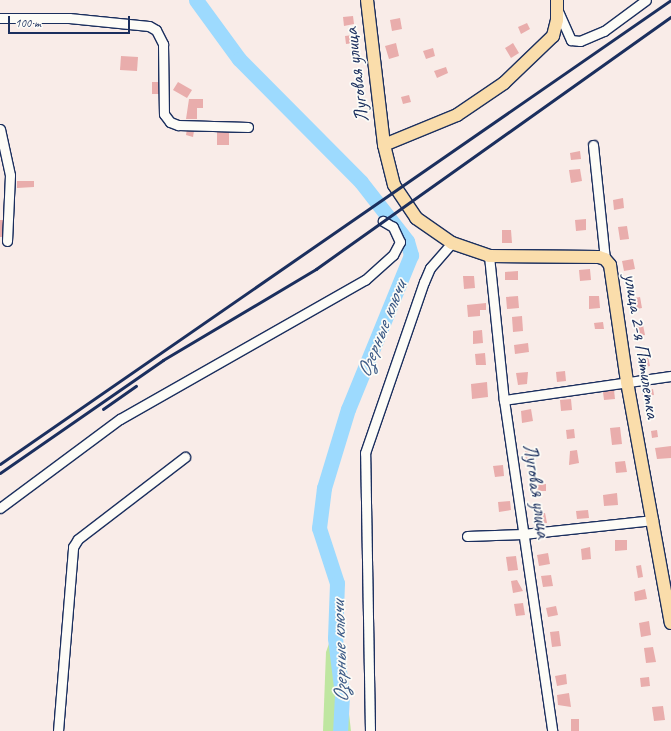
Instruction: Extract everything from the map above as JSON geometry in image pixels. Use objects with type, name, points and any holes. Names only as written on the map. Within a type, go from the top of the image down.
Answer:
[{"type":"main road","name":"Луговая улица","points":[[367,0],[384,145]]},
{"type":"main road","points":[[384,145],[440,124],[467,109],[504,84],[553,36],[557,5]]},
{"type":"main road","name":"улица 2-я Пятилетка","points":[[384,145],[394,185],[401,199],[416,218],[452,243],[489,256],[606,259],[612,276],[627,382],[653,520],[668,582],[671,623]]},
{"type":"street","points":[[553,36],[580,41],[597,36],[646,0]]},
{"type":"street","points":[[557,5],[571,40]]},
{"type":"street","points":[[0,18],[69,18],[149,26],[156,30],[163,44],[164,114],[170,122],[178,125],[248,127]]},
{"type":"street","points":[[0,129],[10,176],[7,241]]},
{"type":"street","points":[[593,144],[606,259]]},
{"type":"street","points":[[0,508],[120,419],[365,280],[393,255],[400,242],[393,227],[382,221]]},
{"type":"street","points":[[370,731],[365,453],[424,282],[430,268],[452,243]]},
{"type":"street","name":"Луговая улица","points":[[489,256],[504,400],[552,731]]},
{"type":"street","points":[[504,400],[671,376]]},
{"type":"street","points":[[58,731],[73,547],[78,539],[185,457]]},
{"type":"street","points":[[467,536],[523,534],[653,520]]},
{"type":"green space","points":[[337,640],[341,645],[351,731],[323,731],[326,652],[330,641]]},
{"type":"building","points":[[353,16],[354,24],[344,26],[343,17]]},
{"type":"building","points":[[400,18],[402,29],[392,31],[390,20]]},
{"type":"building","points":[[527,23],[530,29],[521,34],[518,27]]},
{"type":"building","points":[[353,35],[354,43],[346,44],[345,36]]},
{"type":"building","points":[[396,43],[399,56],[389,59],[385,46]]},
{"type":"building","points":[[513,43],[519,53],[511,58],[505,48]]},
{"type":"building","points":[[433,48],[435,56],[426,59],[423,51]]},
{"type":"building","points":[[121,56],[138,57],[137,71],[120,70]]},
{"type":"building","points":[[446,67],[448,73],[437,78],[434,71]]},
{"type":"building","points":[[152,82],[159,82],[159,94],[152,94]]},
{"type":"building","points":[[178,82],[192,90],[187,98],[173,90]]},
{"type":"building","points":[[409,95],[411,102],[403,104],[401,97]]},
{"type":"building","points":[[189,99],[203,99],[203,108],[197,108],[197,119],[186,119]]},
{"type":"building","points":[[187,129],[194,131],[193,137],[186,135]]},
{"type":"building","points":[[217,131],[229,131],[229,145],[217,145]]},
{"type":"building","points":[[580,151],[581,159],[571,160],[570,153]]},
{"type":"building","points":[[580,169],[582,181],[571,183],[569,170]]},
{"type":"building","points":[[17,181],[34,181],[34,187],[17,188]]},
{"type":"building","points":[[623,198],[624,208],[614,210],[613,200]]},
{"type":"building","points":[[586,219],[586,230],[576,231],[575,220]]},
{"type":"building","points":[[0,220],[4,220],[5,237],[0,237]]},
{"type":"building","points":[[627,226],[629,239],[620,240],[618,227]]},
{"type":"building","points":[[502,230],[511,230],[512,243],[502,243]]},
{"type":"building","points":[[633,259],[635,269],[624,271],[622,261]]},
{"type":"building","points":[[590,269],[591,280],[580,281],[579,270]]},
{"type":"building","points":[[518,271],[518,280],[505,280],[505,272]]},
{"type":"building","points":[[463,276],[474,276],[475,288],[464,289]]},
{"type":"building","points":[[518,296],[519,308],[507,309],[506,297]]},
{"type":"building","points":[[589,296],[599,296],[600,308],[589,309]]},
{"type":"building","points":[[640,297],[642,308],[631,310],[629,299]]},
{"type":"building","points":[[486,303],[486,310],[480,310],[480,316],[468,317],[467,305]]},
{"type":"building","points":[[522,316],[523,331],[513,332],[512,317]]},
{"type":"building","points":[[603,322],[604,329],[595,329],[594,323]]},
{"type":"building","points":[[643,325],[645,335],[636,337],[634,326]]},
{"type":"building","points":[[482,330],[483,343],[473,344],[473,331]]},
{"type":"building","points":[[528,343],[529,352],[515,354],[514,345]]},
{"type":"building","points":[[485,353],[486,365],[476,365],[475,354]]},
{"type":"building","points":[[648,357],[650,366],[639,368],[637,359]]},
{"type":"building","points":[[565,371],[566,381],[557,382],[556,372]]},
{"type":"building","points":[[528,372],[527,384],[518,385],[516,373]]},
{"type":"building","points":[[487,382],[488,397],[472,399],[471,384]]},
{"type":"building","points":[[653,389],[654,395],[643,397],[642,391]]},
{"type":"building","points":[[614,390],[615,399],[604,400],[603,392]]},
{"type":"building","points":[[571,399],[572,410],[561,411],[560,400]]},
{"type":"building","points":[[531,409],[533,421],[522,423],[521,411]]},
{"type":"building","points":[[620,427],[622,444],[612,445],[610,428]]},
{"type":"building","points":[[574,429],[575,438],[567,439],[566,430]]},
{"type":"building","points":[[657,430],[658,437],[652,438],[651,431]]},
{"type":"building","points":[[671,446],[671,458],[657,459],[655,448]]},
{"type":"building","points":[[534,449],[535,460],[526,461],[525,451]]},
{"type":"building","points":[[577,450],[579,463],[569,465],[570,451]]},
{"type":"building","points":[[625,461],[627,472],[616,473],[615,462]]},
{"type":"building","points":[[503,465],[504,476],[495,477],[493,466]]},
{"type":"building","points":[[546,484],[546,491],[537,491],[536,485]]},
{"type":"building","points":[[617,493],[618,505],[604,506],[603,495]]},
{"type":"building","points":[[510,501],[511,510],[499,512],[498,502]]},
{"type":"building","points":[[588,510],[589,518],[577,519],[576,511]]},
{"type":"building","points":[[545,513],[547,523],[536,525],[535,514]]},
{"type":"building","points":[[615,540],[627,540],[627,550],[615,551]]},
{"type":"building","points":[[590,547],[591,559],[582,560],[581,549]]},
{"type":"building","points":[[548,553],[550,564],[539,566],[537,555]]},
{"type":"building","points":[[516,556],[518,570],[508,571],[506,557]]},
{"type":"building","points":[[641,565],[643,577],[638,578],[636,566]]},
{"type":"building","points":[[551,575],[553,586],[543,587],[541,576]]},
{"type":"building","points":[[517,580],[523,591],[513,593],[511,581]]},
{"type":"building","points":[[645,589],[647,599],[635,601],[634,592]]},
{"type":"building","points":[[523,603],[525,615],[516,616],[514,604]]},
{"type":"building","points":[[556,606],[558,615],[548,617],[546,608]]},
{"type":"building","points":[[649,621],[651,635],[641,637],[639,623]]},
{"type":"building","points":[[559,631],[561,646],[552,647],[550,632]]},
{"type":"building","points":[[653,647],[656,662],[646,663],[644,648]]},
{"type":"building","points":[[566,674],[567,684],[557,686],[555,676]]},
{"type":"building","points":[[649,677],[650,686],[641,687],[640,678]]},
{"type":"building","points":[[569,693],[571,707],[558,705],[557,695]]},
{"type":"building","points":[[663,706],[665,720],[654,721],[652,707]]},
{"type":"building","points":[[571,719],[579,719],[579,731],[571,731]]},
{"type":"waterway","name":"Озерные ключи","points":[[196,0],[239,59],[361,182],[407,241],[411,255],[348,409],[324,488],[319,528],[337,583],[335,638],[342,695],[340,731]]},
{"type":"railway","points":[[0,464],[671,0]]},
{"type":"railway","points":[[0,473],[163,360],[316,269],[671,17]]},
{"type":"railway","points":[[103,409],[136,386]]}]
